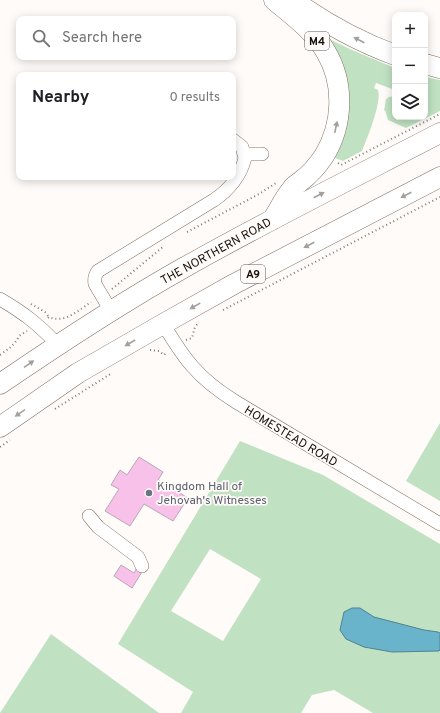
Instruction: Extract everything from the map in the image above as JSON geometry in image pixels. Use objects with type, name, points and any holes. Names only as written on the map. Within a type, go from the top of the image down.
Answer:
[{"type":"highway","name":"M4","points":[[272,220],[292,187],[301,182],[323,157],[334,137],[339,114],[340,94],[335,72],[326,52],[311,34],[274,0]]},
{"type":"highway","name":"M4","points":[[293,0],[329,24],[366,44],[392,54]]},
{"type":"highway","points":[[428,65],[440,68]]},
{"type":"highway","name":"THE NORTHERN ROAD","points":[[0,384],[58,344],[106,303],[184,268],[272,220],[440,133]]},
{"type":"highway","name":"A9","points":[[6,433],[78,373],[241,280],[440,177]]},
{"type":"street","points":[[236,142],[240,144],[245,154],[244,162],[236,178]]},
{"type":"street","points":[[245,154],[262,154]]},
{"type":"street","points":[[106,303],[95,284],[94,279],[98,270],[219,197],[234,180]]},
{"type":"street","points":[[0,299],[38,324],[58,344]]},
{"type":"street","name":"HOMESTEAD ROAD","points":[[163,324],[193,368],[216,389],[440,524]]},
{"type":"street","points":[[89,516],[98,527],[138,557],[142,566]]},
{"type":"path","points":[[323,157],[341,165],[440,114]]},
{"type":"path","points":[[182,235],[259,194],[276,183]]},
{"type":"path","points":[[220,311],[440,197]]},
{"type":"path","points":[[0,355],[17,342],[19,336],[49,317],[55,320],[63,319],[106,303],[119,284],[165,245]]},
{"type":"path","points":[[192,338],[195,327],[200,322]]},
{"type":"path","points":[[148,351],[155,350],[164,355]]},
{"type":"path","points":[[53,411],[117,370]]},
{"type":"path","points":[[0,448],[6,433]]},
{"type":"green space","points":[[325,37],[392,67],[392,89],[376,83],[374,88],[378,90],[378,103],[362,151],[343,161],[335,158],[345,133],[349,108],[349,93]]},
{"type":"green space","points":[[428,78],[440,80],[440,111],[428,117]]},
{"type":"green space","points":[[392,96],[392,120],[422,120],[406,128],[388,120],[385,110],[384,111],[386,99]]},
{"type":"green space","points":[[440,423],[440,501],[406,481]]},
{"type":"green space","points":[[240,441],[323,475],[440,544],[440,713],[373,713],[334,690],[312,695],[301,713],[181,713],[193,692],[118,644]],"holes":[[[210,549],[261,579],[223,641],[171,611]]]},
{"type":"green space","points":[[51,634],[159,713],[0,713]]},
{"type":"water","points":[[352,608],[360,608],[374,617],[424,630],[438,632],[440,633],[440,650],[392,652],[364,647],[346,639],[340,630],[344,612]]},
{"type":"building","name":"Kingdom Hall of Jehovah's Witnesses","points":[[139,457],[163,472],[158,480],[188,498],[173,521],[144,504],[130,526],[105,511],[119,489],[111,485],[120,470],[127,475]]},
{"type":"building","points":[[139,564],[145,567],[132,588],[114,576],[121,565],[134,573]]},
{"type":"place","name":"Kingdom Hall of Jehovah's Witnesses","points":[[149,493]]}]
